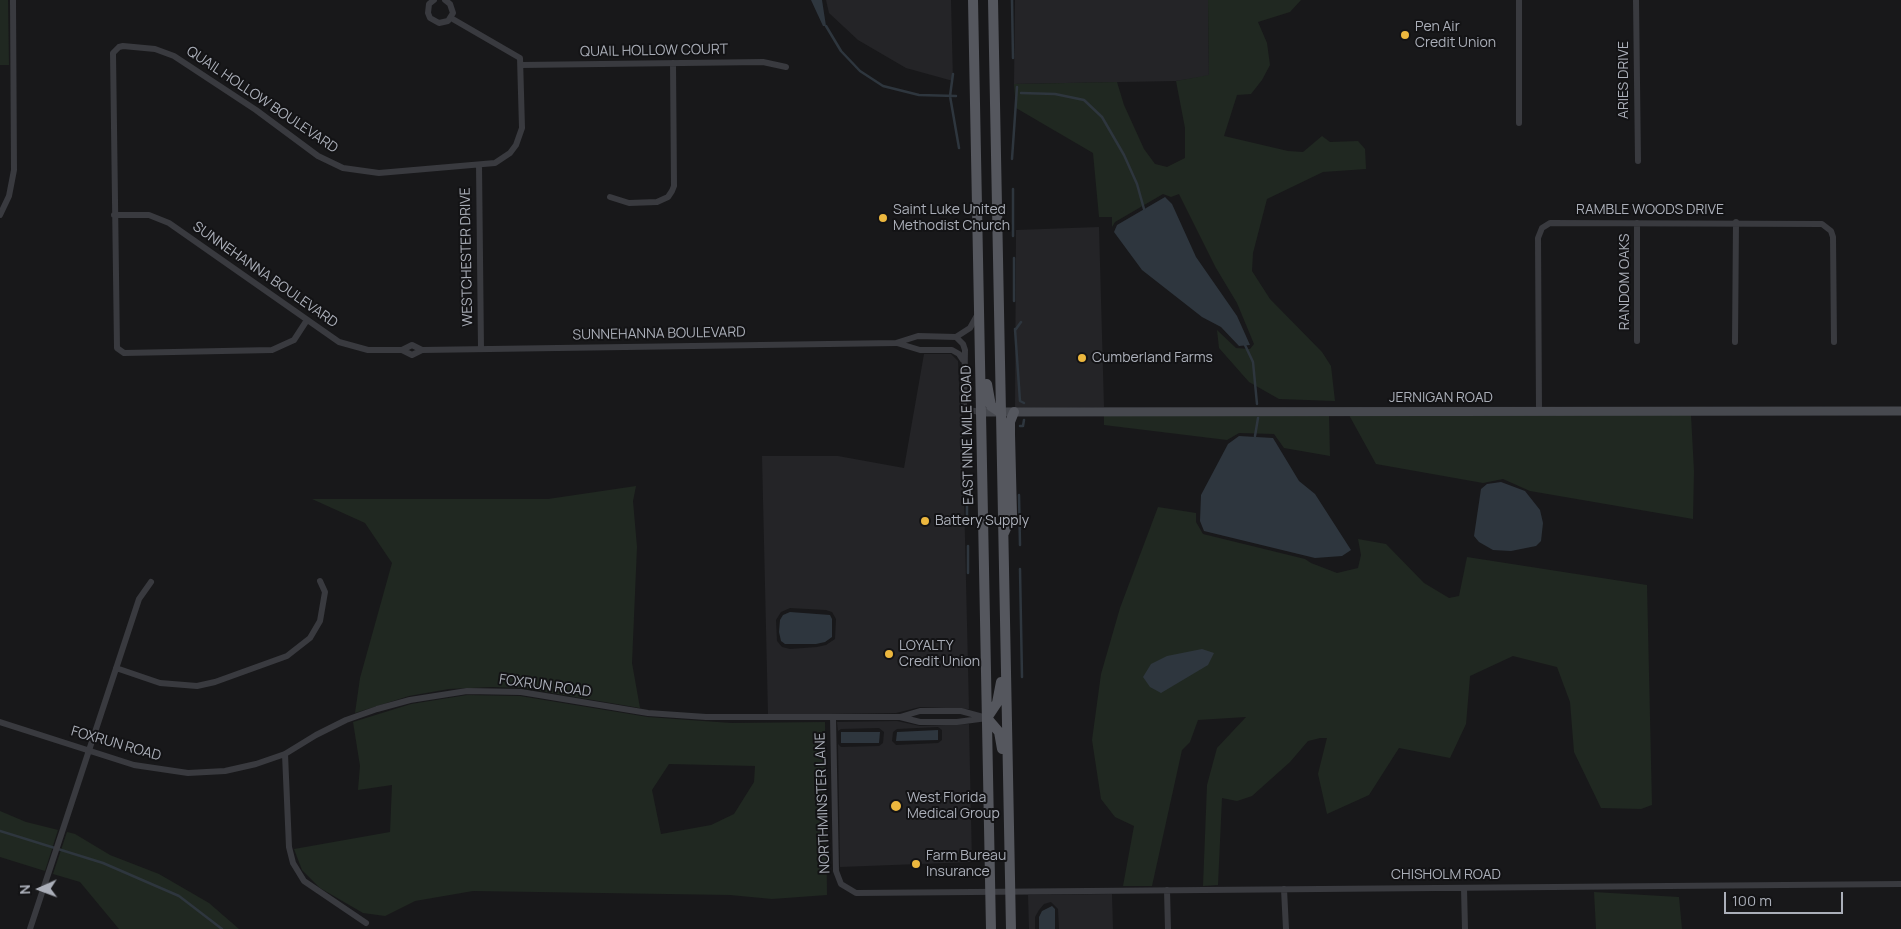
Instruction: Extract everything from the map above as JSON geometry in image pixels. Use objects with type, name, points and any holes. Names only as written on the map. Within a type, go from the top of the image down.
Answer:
[{"type":"main road","name":"EAST NINE MILE ROAD","points":[[973,0],[992,929]]},
{"type":"main road","points":[[993,0],[1003,555],[1000,691],[997,703],[987,718],[999,732],[1002,743],[1004,845],[1010,860]]},
{"type":"main road","points":[[978,231],[984,250],[987,390],[991,406],[1000,412]]},
{"type":"main road","points":[[1003,536],[1012,515],[1010,422],[1014,412]]},
{"type":"main road","points":[[1003,555],[1011,929]]},
{"type":"street","points":[[0,215],[9,196],[14,170],[13,0]]},
{"type":"street","points":[[434,0],[428,8],[430,18],[439,23],[452,18]]},
{"type":"street","points":[[445,0],[452,8],[452,18]]},
{"type":"street","points":[[1518,0],[1519,123]]},
{"type":"street","name":"ARIES DRIVE","points":[[1636,0],[1638,161]]},
{"type":"street","points":[[452,18],[520,58],[521,65]]},
{"type":"street","name":"QUAIL HOLLOW BOULEVARD","points":[[307,320],[294,340],[272,350],[124,353],[120,351],[116,344],[114,215],[112,57],[116,49],[123,46],[156,49],[174,56],[256,110],[318,156],[343,168],[379,173],[479,165],[495,163],[503,159],[520,138],[522,128],[521,65]]},
{"type":"street","name":"QUAIL HOLLOW COURT","points":[[521,65],[763,62],[786,67]]},
{"type":"street","points":[[610,197],[629,203],[657,202],[668,197],[672,191],[674,186],[673,63]]},
{"type":"street","name":"WESTCHESTER DRIVE","points":[[479,165],[481,349]]},
{"type":"street","name":"SUNNEHANNA BOULEVARD","points":[[114,215],[149,216],[165,220],[338,342],[350,347],[368,350],[402,350],[412,355],[422,350],[896,343],[918,336],[956,337]]},
{"type":"street","points":[[1735,342],[1736,222]]},
{"type":"street","name":"RAMBLE WOODS DRIVE","points":[[1539,411],[1539,232],[1550,223],[1817,222],[1827,227],[1833,237],[1834,342]]},
{"type":"street","name":"RANDOM OAKS","points":[[1637,223],[1637,341]]},
{"type":"street","points":[[979,311],[970,328],[956,337],[963,344],[964,406],[968,410],[981,412]]},
{"type":"street","name":"SUNNEHANNA BOULEVARD","points":[[896,343],[920,350],[952,350],[959,354],[963,360]]},
{"type":"street","name":"JERNIGAN ROAD","points":[[981,412],[1901,410]]},
{"type":"street","points":[[30,929],[139,599],[151,582]]},
{"type":"street","points":[[116,668],[169,685],[197,686],[215,682],[287,656],[304,645],[316,630],[325,592],[320,582]]},
{"type":"street","name":"FOXRUN ROAD","points":[[0,722],[152,770],[188,774],[225,772],[256,764],[284,754],[316,734],[378,709],[410,700],[467,692],[521,692],[630,710],[697,717],[900,717],[920,722],[957,722],[987,718]]},
{"type":"street","name":"FOXRUN ROAD","points":[[900,717],[920,711],[961,711],[987,718]]},
{"type":"street","name":"NORTHMINSTER LANE","points":[[833,718],[836,871],[841,884],[856,893],[991,892]]},
{"type":"street","points":[[284,754],[289,847],[293,863],[304,881],[366,923]]},
{"type":"street","name":"CHISHOLM ROAD","points":[[991,892],[1901,884]]},
{"type":"street","points":[[1464,888],[1466,929]]},
{"type":"street","points":[[1284,889],[1286,929]]},
{"type":"street","points":[[1167,890],[1168,929]]},
{"type":"shaded area","points":[[0,0],[8,0],[9,65],[0,65]]},
{"type":"shaded area","points":[[811,0],[822,0],[826,26],[823,26]]},
{"type":"shaded area","points":[[826,0],[951,0],[953,81],[906,68],[858,40],[829,13]]},
{"type":"shaded area","points":[[1015,0],[1208,0],[1209,76],[1176,81],[1014,84]]},
{"type":"shaded area","points":[[1208,0],[1301,0],[1290,12],[1258,22],[1267,43],[1270,65],[1262,80],[1251,94],[1237,95],[1224,136],[1288,151],[1303,152],[1322,136],[1330,142],[1358,141],[1365,149],[1366,169],[1323,172],[1267,199],[1253,253],[1252,271],[1270,299],[1322,352],[1331,366],[1335,401],[1279,399],[1249,382],[1219,348],[1217,330],[1236,348],[1250,349],[1254,344],[1237,303],[1216,268],[1179,194],[1171,197],[1163,194],[1115,222],[1112,227],[1112,217],[1099,217],[1093,153],[1016,108],[1014,84],[1117,82],[1124,105],[1144,149],[1155,164],[1167,167],[1185,158],[1185,128],[1176,81],[1209,75]]},
{"type":"shaded area","points":[[1165,197],[1172,204],[1196,257],[1237,316],[1250,345],[1239,346],[1221,327],[1202,317],[1142,270],[1114,232],[1117,225]]},
{"type":"shaded area","points":[[1099,227],[1104,407],[1015,408],[1016,230]]},
{"type":"shaded area","points":[[924,354],[951,354],[958,361],[960,406],[962,410],[969,709],[920,707],[896,713],[768,715],[762,456],[838,456],[904,468]],"holes":[[[790,608],[832,612],[836,619],[835,639],[826,645],[790,649],[782,647],[777,641],[776,620],[781,612]]]},
{"type":"shaded area","points":[[1104,415],[1329,415],[1330,456],[1284,448],[1274,434],[1239,433],[1227,440],[1104,425]]},
{"type":"shaded area","points":[[1349,415],[1691,415],[1694,471],[1693,519],[1530,491],[1503,479],[1483,483],[1376,464]]},
{"type":"shaded area","points":[[1239,436],[1273,438],[1299,481],[1315,494],[1351,550],[1342,556],[1315,558],[1204,531],[1200,521],[1201,495],[1228,444]]},
{"type":"shaded area","points":[[1501,482],[1525,491],[1540,510],[1543,523],[1541,541],[1536,546],[1511,551],[1493,550],[1479,542],[1474,536],[1481,489],[1487,484]]},
{"type":"shaded area","points":[[636,486],[633,501],[637,547],[632,663],[640,708],[522,688],[492,687],[449,689],[409,696],[355,713],[360,678],[392,563],[365,523],[312,499],[548,499]]},
{"type":"shaded area","points":[[1158,507],[1196,513],[1196,522],[1203,534],[1305,559],[1337,573],[1358,568],[1361,555],[1358,539],[1386,544],[1424,583],[1449,598],[1459,596],[1467,557],[1647,585],[1652,805],[1641,809],[1601,808],[1574,752],[1570,702],[1557,667],[1513,656],[1470,676],[1466,724],[1450,758],[1399,748],[1369,795],[1327,814],[1318,774],[1327,738],[1320,738],[1308,741],[1290,762],[1252,796],[1237,801],[1222,798],[1218,885],[1203,886],[1207,785],[1217,748],[1246,717],[1198,720],[1190,742],[1182,750],[1152,886],[1123,886],[1134,826],[1115,817],[1101,799],[1092,740],[1101,674],[1120,608]]},
{"type":"shaded area","points":[[790,612],[830,615],[832,619],[832,637],[825,642],[816,644],[785,644],[781,641],[779,632],[780,620],[783,615]]},
{"type":"shaded area","points":[[1202,649],[1214,653],[1208,665],[1161,693],[1150,687],[1143,677],[1151,664],[1167,656]]},
{"type":"shaded area","points":[[467,695],[520,696],[648,717],[731,723],[825,722],[827,895],[772,899],[730,895],[473,891],[415,901],[385,916],[363,913],[320,888],[302,870],[294,849],[390,832],[392,785],[358,790],[360,766],[353,722],[411,704]],"holes":[[[669,764],[755,766],[754,782],[734,814],[711,825],[661,834],[652,790]]]},
{"type":"shaded area","points":[[897,721],[920,726],[969,724],[972,862],[840,867],[838,744],[841,747],[879,746],[883,743],[884,732],[879,728],[841,729],[838,731],[837,722]],"holes":[[[938,727],[942,730],[942,740],[938,743],[896,745],[892,741],[893,732],[897,729]]]},
{"type":"shaded area","points":[[938,730],[938,740],[896,741],[897,732]]},
{"type":"shaded area","points":[[841,732],[880,732],[879,743],[841,743]]},
{"type":"shaded area","points":[[0,811],[26,822],[58,830],[45,871],[0,857]]},
{"type":"shaded area","points":[[67,832],[75,834],[110,855],[159,874],[209,903],[239,929],[119,929],[80,882],[53,874]]},
{"type":"shaded area","points":[[1594,892],[1679,897],[1682,929],[1596,929]]},
{"type":"shaded area","points":[[1112,894],[1113,929],[1059,929],[1058,909],[1051,902],[1044,904],[1039,910],[1035,917],[1035,929],[1029,929],[1028,895]]},
{"type":"shaded area","points":[[1052,906],[1055,909],[1055,929],[1039,929],[1039,917],[1042,911]]},
{"type":"waterway","points":[[1012,0],[1013,58]]},
{"type":"waterway","points":[[826,26],[841,51],[860,71],[883,86],[919,95],[956,96]]},
{"type":"waterway","points":[[953,74],[950,96],[959,148]]},
{"type":"waterway","points":[[1012,159],[1017,87]]},
{"type":"waterway","points":[[1021,93],[1055,94],[1084,100],[1102,117],[1124,155],[1137,184],[1144,209]]},
{"type":"waterway","points":[[1013,189],[1013,236]]},
{"type":"waterway","points":[[1014,258],[1014,301]]},
{"type":"waterway","points":[[1016,329],[1021,322]]},
{"type":"waterway","points":[[1015,329],[1020,401],[1024,403]]},
{"type":"waterway","points":[[1245,345],[1253,362],[1257,404]]},
{"type":"waterway","points":[[1255,436],[1258,418]]},
{"type":"waterway","points":[[1020,426],[1023,426],[1024,420]]},
{"type":"waterway","points":[[1019,495],[1020,545]]},
{"type":"waterway","points":[[967,498],[967,515]]},
{"type":"waterway","points":[[968,546],[968,573]]},
{"type":"waterway","points":[[1020,569],[1022,677]]},
{"type":"waterway","points":[[0,831],[103,863],[179,896],[222,929]]},
{"type":"place","name":"Pen Air Credit Union","points":[[1405,35]]},
{"type":"place","name":"Saint Luke United Methodist Church","points":[[883,218]]},
{"type":"place","name":"Cumberland Farms","points":[[1082,358]]},
{"type":"place","name":"Battery Supply","points":[[925,521]]},
{"type":"place","name":"LOYALTY Credit Union","points":[[889,654]]},
{"type":"place","name":"West Florida Medical Group","points":[[896,806]]},
{"type":"place","name":"Farm Bureau Insurance","points":[[916,864]]}]
